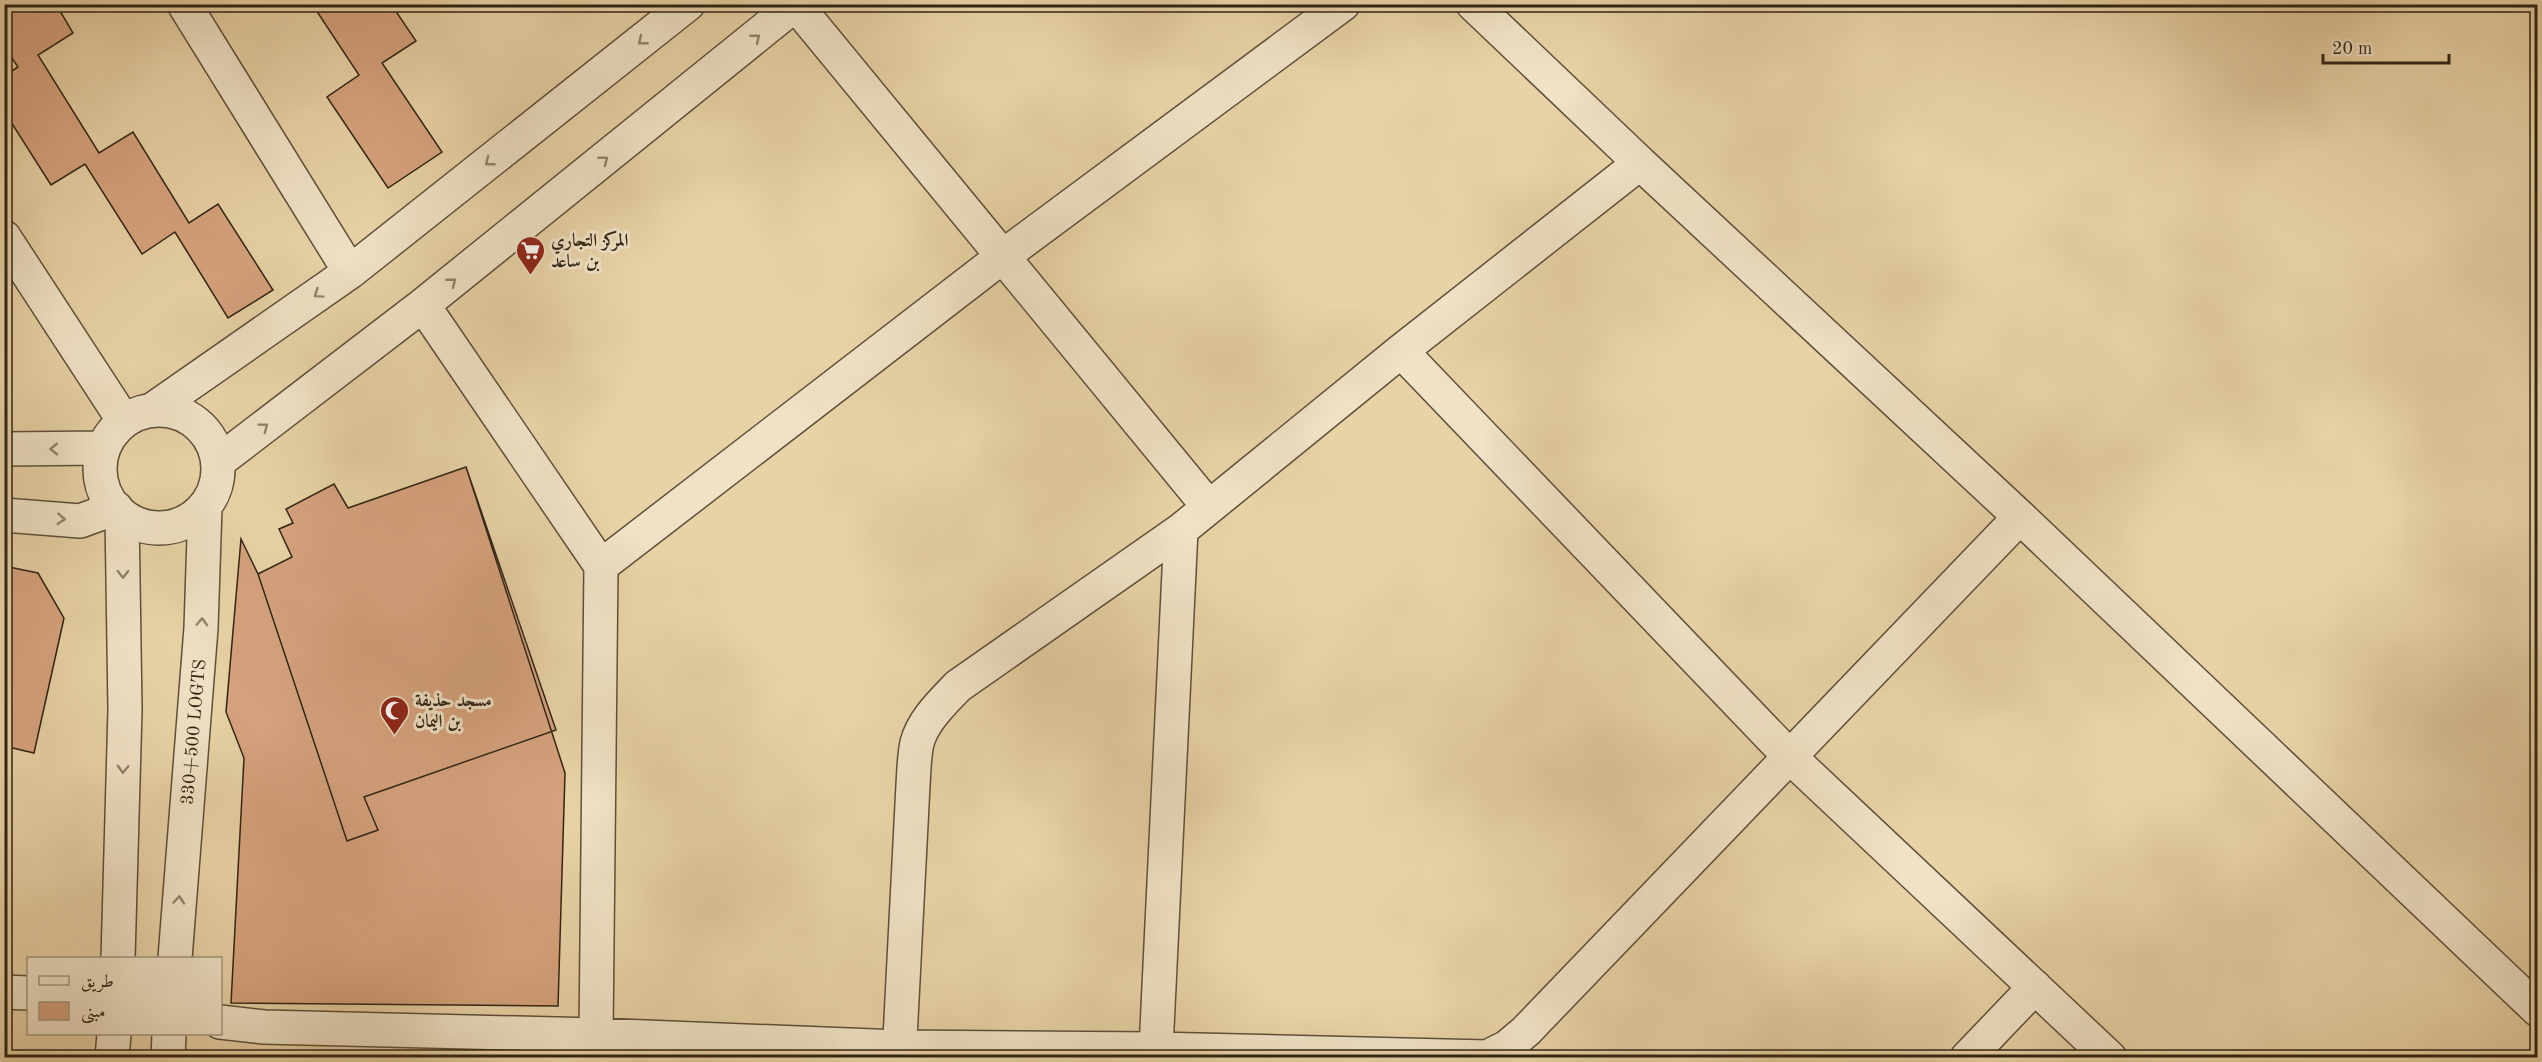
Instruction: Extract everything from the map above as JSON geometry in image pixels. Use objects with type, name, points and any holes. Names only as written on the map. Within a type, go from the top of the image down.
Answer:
[{"type":"street","points":[[184,4],[350,272]]},
{"type":"street","points":[[138,415],[171,411],[188,417],[202,429],[213,444],[218,462],[213,493],[205,506],[191,518],[175,526],[156,528],[138,524],[119,512],[109,501],[102,484],[100,466],[103,448],[112,432],[350,272],[688,4]]},
{"type":"street","points":[[601,566],[1002,257],[1343,4]]},
{"type":"street","points":[[1473,4],[2020,518],[2538,1010]]},
{"type":"street","points":[[218,462],[423,305],[796,5],[1208,506]]},
{"type":"street","points":[[899,1052],[913,785],[918,742],[925,725],[958,686],[1181,530],[1401,351],[1640,163]]},
{"type":"street","points":[[4,237],[138,415]]},
{"type":"street","points":[[423,305],[601,566],[596,1035]]},
{"type":"street","points":[[1401,351],[1791,758],[2110,1058]]},
{"type":"street","points":[[4,449],[103,448]]},
{"type":"street","name":"330+500 LOGTS","points":[[175,957],[201,628],[205,506]]},
{"type":"street","points":[[4,515],[80,520],[119,512]]},
{"type":"street","points":[[118,957],[125,710],[119,512]]},
{"type":"street","points":[[222,1022],[264,1027],[596,1035],[899,1052],[1156,1049],[1189,1053],[1487,1057],[1507,1047],[1526,1031],[2020,518]]},
{"type":"street","points":[[1156,1049],[1181,530]]},
{"type":"street","points":[[1967,1058],[2036,987]]},
{"type":"street","points":[[4,992],[27,993]]},
{"type":"street","points":[[112,1058],[114,1035]]},
{"type":"street","points":[[168,1058],[169,1035]]},
{"type":"building","points":[[4,4],[56,4],[73,33],[38,55],[99,153],[133,132],[189,223],[218,204],[273,290],[228,318],[175,232],[142,254],[85,164],[51,185],[4,111],[4,76],[18,67],[4,46]]},
{"type":"building","points":[[312,4],[391,4],[416,41],[382,63],[442,152],[388,188],[327,97],[359,75]]},
{"type":"building","name":"مسجد حذيفة بن اليمان","points":[[466,467],[565,773],[558,1006],[231,1003],[244,758],[226,712],[241,539],[258,574],[292,557],[279,529],[293,523],[286,509],[334,484],[348,508]]},
{"type":"building","points":[[466,467],[556,730],[364,797],[378,830],[347,841],[258,574],[292,557],[279,529],[293,523],[286,509],[334,484],[348,508]]},
{"type":"building","points":[[4,566],[38,573],[64,618],[34,753],[4,746]]},
{"type":"place","name":"المركز التجاري بن ساعد","points":[[530,276]]},
{"type":"place","name":"مسجد حذيفة بن اليمان","points":[[394,736]]}]
